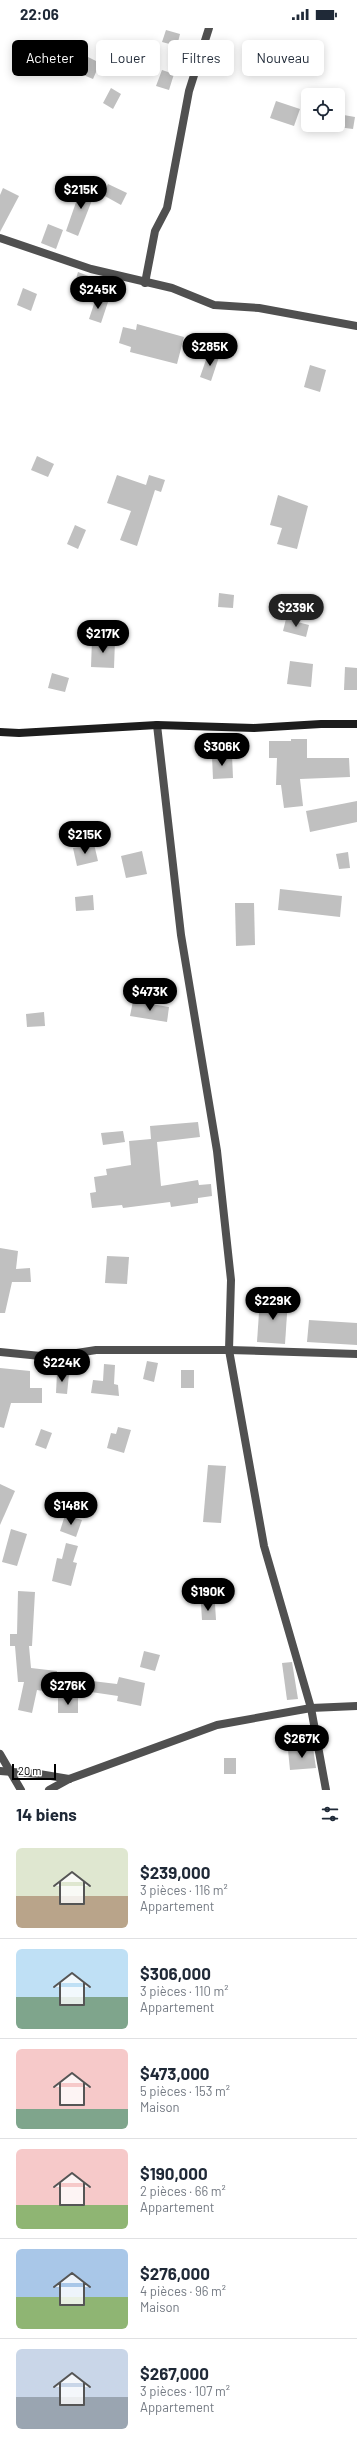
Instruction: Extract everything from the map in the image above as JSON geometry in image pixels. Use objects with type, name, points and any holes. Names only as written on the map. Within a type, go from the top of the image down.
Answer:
[{"type":"main road","points":[[0,732],[19,733],[157,725],[254,728],[357,724]]},
{"type":"street","points":[[145,283],[155,231],[167,208],[189,92],[209,28]]},
{"type":"street","points":[[0,238],[84,267],[145,283],[172,288],[214,305],[259,308],[357,326]]},
{"type":"street","points":[[157,725],[181,935],[218,1159],[232,1280],[229,1350],[264,1546],[311,1708],[326,1790]]},
{"type":"street","points":[[0,1352],[51,1357],[96,1350],[229,1350],[357,1354]]},
{"type":"street","points":[[49,1790],[69,1779],[217,1725],[311,1708],[357,1706]]},
{"type":"street","points":[[0,1754],[21,1790]]},
{"type":"street","points":[[0,1771],[69,1779]]},
{"type":"building","points":[[166,30],[180,34],[178,40],[168,40],[168,44],[162,42]]},
{"type":"building","points":[[88,57],[96,61],[96,72],[93,79],[86,76],[88,76]]},
{"type":"building","points":[[162,70],[168,72],[168,76],[173,76],[169,90],[156,86]]},
{"type":"building","points":[[111,88],[121,94],[113,109],[103,103]]},
{"type":"building","points":[[276,101],[300,109],[294,126],[270,118]]},
{"type":"building","points":[[345,115],[355,117],[353,129],[345,128]]},
{"type":"building","points":[[108,184],[127,193],[121,205],[103,195]]},
{"type":"building","points":[[82,185],[96,190],[78,236],[66,231]]},
{"type":"building","points":[[3,188],[19,196],[0,232],[0,195]]},
{"type":"building","points":[[48,224],[63,230],[56,249],[41,243]]},
{"type":"building","points":[[78,272],[91,277],[84,296],[72,292]]},
{"type":"building","points":[[23,288],[37,294],[31,311],[17,305]]},
{"type":"building","points":[[96,298],[108,302],[101,323],[89,319]]},
{"type":"building","points":[[137,324],[184,337],[177,364],[130,352],[131,347],[119,343],[123,327],[136,330]]},
{"type":"building","points":[[208,354],[219,357],[211,381],[200,377]]},
{"type":"building","points":[[310,365],[326,370],[320,392],[304,387]]},
{"type":"building","points":[[37,456],[54,464],[48,477],[31,470]]},
{"type":"building","points":[[117,475],[146,485],[149,475],[165,480],[161,492],[155,490],[137,546],[120,540],[131,511],[107,503]]},
{"type":"building","points":[[278,495],[308,506],[297,549],[277,544],[282,528],[270,525]]},
{"type":"building","points":[[75,525],[86,530],[78,549],[67,544]]},
{"type":"building","points":[[219,593],[234,595],[233,608],[218,607]]},
{"type":"building","points":[[286,619],[309,625],[306,637],[283,631]]},
{"type":"building","points":[[92,640],[115,640],[114,668],[91,667]]},
{"type":"building","points":[[290,661],[313,664],[311,687],[287,684]]},
{"type":"building","points":[[345,667],[357,668],[357,690],[344,690]]},
{"type":"building","points":[[52,673],[69,678],[65,692],[48,688]]},
{"type":"building","points":[[291,739],[307,739],[307,758],[349,758],[350,777],[300,779],[303,806],[284,808],[281,785],[276,785],[277,758],[269,758],[269,741],[291,741]]},
{"type":"building","points":[[232,755],[233,778],[213,779],[212,756]]},
{"type":"building","points":[[357,801],[357,822],[310,832],[306,811]]},
{"type":"building","points":[[94,844],[98,861],[77,866],[73,848]]},
{"type":"building","points":[[142,851],[147,874],[126,878],[121,856]]},
{"type":"building","points":[[348,852],[350,868],[339,869],[336,854]]},
{"type":"building","points":[[280,889],[342,896],[340,917],[278,910]]},
{"type":"building","points":[[93,895],[94,910],[76,911],[75,897]]},
{"type":"building","points":[[235,903],[254,903],[255,945],[236,946]]},
{"type":"building","points":[[133,1001],[169,1007],[167,1022],[130,1016]]},
{"type":"building","points":[[44,1012],[45,1026],[27,1027],[26,1014]]},
{"type":"building","points":[[198,1122],[200,1137],[157,1142],[161,1186],[198,1180],[199,1185],[211,1184],[212,1196],[198,1198],[198,1203],[171,1207],[170,1202],[123,1208],[122,1205],[92,1208],[90,1193],[96,1192],[94,1177],[107,1175],[106,1169],[131,1165],[129,1141],[151,1139],[150,1126]]},
{"type":"building","points":[[123,1131],[125,1142],[103,1145],[101,1133]]},
{"type":"building","points":[[0,1248],[18,1251],[16,1269],[30,1268],[31,1282],[12,1282],[5,1313],[0,1313]]},
{"type":"building","points":[[107,1256],[129,1257],[127,1284],[105,1283]]},
{"type":"building","points":[[260,1298],[288,1299],[285,1344],[257,1342]]},
{"type":"building","points":[[309,1320],[357,1323],[357,1345],[307,1342]]},
{"type":"building","points":[[147,1361],[158,1363],[154,1382],[143,1379]]},
{"type":"building","points":[[104,1364],[115,1365],[114,1384],[118,1385],[119,1396],[91,1393],[93,1380],[103,1381]]},
{"type":"building","points":[[0,1368],[30,1371],[30,1388],[42,1388],[42,1403],[11,1403],[4,1428],[0,1427]]},
{"type":"building","points":[[181,1370],[194,1370],[194,1388],[181,1388]]},
{"type":"building","points":[[57,1373],[69,1374],[67,1394],[56,1393]]},
{"type":"building","points":[[118,1427],[131,1430],[124,1453],[107,1448],[111,1433],[116,1434]]},
{"type":"building","points":[[41,1429],[52,1433],[46,1449],[35,1445]]},
{"type":"building","points":[[208,1465],[226,1466],[221,1523],[203,1522]]},
{"type":"building","points":[[0,1484],[15,1491],[0,1525]]},
{"type":"building","points":[[65,1515],[82,1520],[76,1537],[60,1531]]},
{"type":"building","points":[[11,1529],[27,1534],[17,1566],[2,1562]]},
{"type":"building","points":[[66,1543],[78,1546],[73,1562],[77,1563],[71,1586],[52,1581],[57,1558],[62,1559]]},
{"type":"building","points":[[18,1591],[35,1592],[32,1646],[29,1646],[31,1668],[57,1671],[54,1693],[37,1690],[32,1713],[18,1710],[24,1682],[18,1682],[15,1646],[10,1646],[10,1634],[17,1634]]},
{"type":"building","points":[[201,1604],[215,1604],[216,1620],[202,1620]]},
{"type":"building","points":[[144,1651],[160,1655],[155,1671],[140,1667]]},
{"type":"building","points":[[292,1662],[298,1699],[287,1700],[282,1663]]},
{"type":"building","points":[[119,1677],[145,1683],[141,1706],[117,1701],[118,1696],[91,1692],[92,1681],[117,1684]]},
{"type":"building","points":[[58,1698],[78,1698],[78,1713],[58,1713]]},
{"type":"building","points":[[313,1748],[316,1768],[290,1770],[288,1750]]},
{"type":"building","points":[[224,1758],[236,1758],[236,1774],[224,1774]]}]
